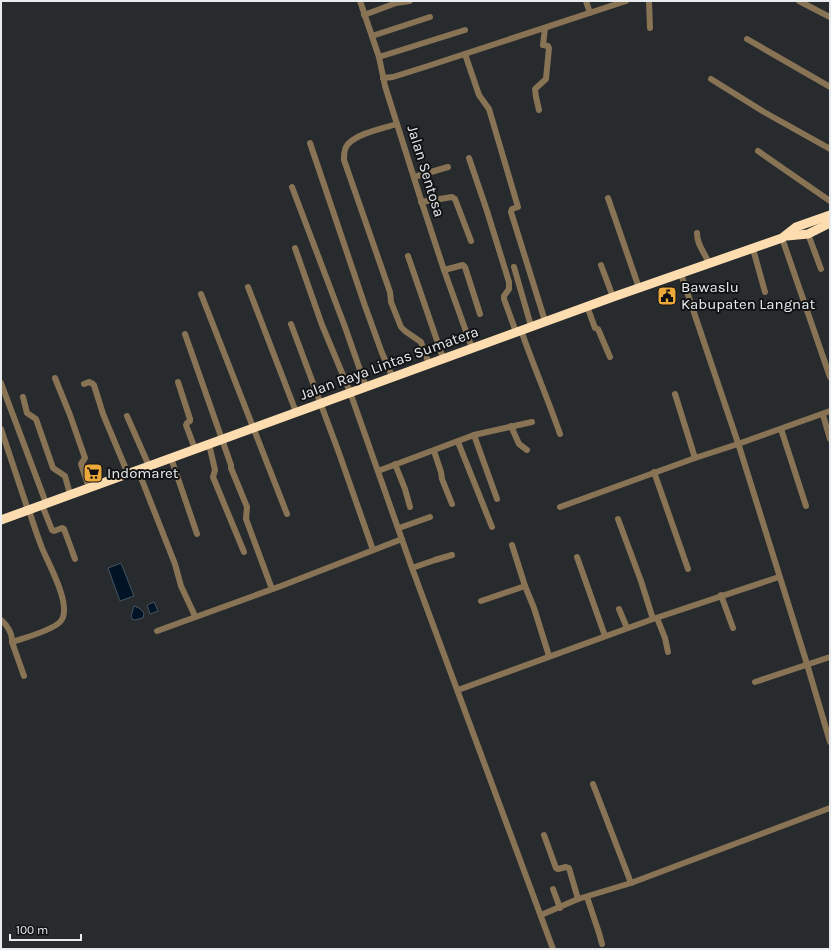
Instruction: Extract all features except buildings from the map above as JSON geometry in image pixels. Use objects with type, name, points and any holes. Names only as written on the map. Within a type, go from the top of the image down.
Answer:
[{"type":"highway","name":"Jalan Raya Lintas Sumatera","points":[[785,237],[796,227],[830,215]]},
{"type":"highway","name":"Jalan Raya Lintas Sumatera","points":[[1,520],[613,296],[785,237],[808,234],[830,223]]},
{"type":"street","name":"Jalan Sentosa","points":[[360,1],[379,57],[383,78],[421,202],[472,348]]},
{"type":"street","points":[[364,15],[396,3],[410,1]]},
{"type":"street","points":[[586,1],[590,13]]},
{"type":"street","points":[[383,78],[393,77],[466,54],[626,1]]},
{"type":"street","points":[[649,1],[650,28]]},
{"type":"street","points":[[799,1],[830,17]]},
{"type":"street","points":[[372,36],[430,17]]},
{"type":"street","points":[[539,110],[535,89],[546,79],[549,48],[548,46],[543,45],[545,28]]},
{"type":"street","points":[[379,57],[465,30]]},
{"type":"street","points":[[747,39],[830,87]]},
{"type":"street","points":[[466,54],[479,95],[489,109],[508,172],[518,207],[512,209],[511,212],[545,321]]},
{"type":"street","points":[[711,79],[764,112],[830,149]]},
{"type":"street","points":[[398,124],[358,137],[349,143],[344,152],[344,160],[366,220],[390,292],[391,302],[399,322],[405,331],[421,342],[428,364]]},
{"type":"street","points":[[310,143],[365,306],[392,376]]},
{"type":"street","points":[[758,150],[830,200]]},
{"type":"street","points":[[468,158],[487,211],[509,282],[509,289],[504,296],[504,299],[550,405],[560,434]]},
{"type":"street","points":[[414,177],[448,167]]},
{"type":"street","points":[[292,187],[366,387]]},
{"type":"street","points":[[421,202],[452,197],[455,199],[471,241]]},
{"type":"street","points":[[608,198],[639,288]]},
{"type":"street","points":[[696,233],[698,246],[705,253],[709,264]]},
{"type":"street","points":[[808,234],[821,269]]},
{"type":"street","points":[[785,237],[830,377]]},
{"type":"street","points":[[295,248],[322,325],[350,392],[412,568],[553,949]]},
{"type":"street","points":[[753,249],[765,292]]},
{"type":"street","points":[[408,256],[443,358]]},
{"type":"street","points":[[444,270],[463,265],[465,267],[480,314]]},
{"type":"street","points":[[601,265],[613,296]]},
{"type":"street","points":[[514,267],[531,326]]},
{"type":"street","points":[[680,274],[738,444],[830,742]]},
{"type":"street","points":[[248,287],[296,412]]},
{"type":"street","points":[[201,294],[287,514]]},
{"type":"street","points":[[587,306],[595,328],[598,329],[610,357]]},
{"type":"street","points":[[291,324],[373,550]]},
{"type":"street","points":[[185,334],[246,507],[246,519],[252,538],[272,589]]},
{"type":"street","points":[[55,378],[85,458],[81,464],[89,488]]},
{"type":"street","points":[[84,384],[89,382],[94,385],[103,414],[128,474]]},
{"type":"street","points":[[178,382],[190,419],[186,425],[195,449]]},
{"type":"street","points":[[1,383],[52,530],[64,529],[75,559]]},
{"type":"street","points":[[675,394],[695,458]]},
{"type":"street","points":[[23,397],[27,414],[36,419],[53,468],[65,476],[70,494]]},
{"type":"street","points":[[560,507],[654,472],[781,430],[830,411]]},
{"type":"street","points":[[823,415],[830,439]]},
{"type":"street","points":[[127,416],[149,466]]},
{"type":"street","points":[[378,471],[474,435],[532,422]]},
{"type":"street","points":[[511,426],[519,444],[527,450]]},
{"type":"street","points":[[1,429],[42,548],[59,585],[64,609],[60,622],[53,627],[12,642]]},
{"type":"street","points":[[781,430],[806,506]]},
{"type":"street","points":[[474,435],[497,499]]},
{"type":"street","points":[[458,442],[492,527]]},
{"type":"street","points":[[209,444],[215,470],[213,477],[244,552]]},
{"type":"street","points":[[434,450],[442,472],[442,479],[452,504]]},
{"type":"street","points":[[171,458],[197,534]]},
{"type":"street","points":[[395,464],[405,489],[410,507]]},
{"type":"street","points":[[138,470],[175,564],[181,586],[195,616]]},
{"type":"street","points":[[654,472],[688,569]]},
{"type":"street","points":[[399,528],[430,517]]},
{"type":"street","points":[[618,519],[655,618],[665,638],[668,652]]},
{"type":"street","points":[[157,631],[402,539]]},
{"type":"street","points":[[512,545],[549,656]]},
{"type":"street","points":[[412,568],[452,555]]},
{"type":"street","points":[[577,558],[605,636]]},
{"type":"street","points":[[458,690],[655,618],[779,577]]},
{"type":"street","points":[[481,601],[525,586]]},
{"type":"street","points":[[721,595],[732,628]]},
{"type":"street","points":[[619,609],[627,628]]},
{"type":"street","points":[[1,620],[9,629],[24,676]]},
{"type":"street","points":[[755,682],[830,657]]},
{"type":"street","points":[[593,784],[631,883]]},
{"type":"street","points":[[541,915],[578,899],[631,883],[830,808]]},
{"type":"street","points":[[544,835],[556,868],[569,868],[578,899]]},
{"type":"street","points":[[553,889],[560,908]]},
{"type":"street","points":[[586,897],[600,934],[602,944]]},
{"type":"water","points":[[121,563],[134,596],[120,601],[108,568]]},
{"type":"water","points":[[154,602],[158,611],[150,614],[147,605]]},
{"type":"water","points":[[134,606],[139,608],[144,613],[143,618],[135,620],[132,619],[131,616]]},
{"type":"place","name":"Bawaslu Kabupaten Langnat","points":[[667,296]]},
{"type":"place","name":"Indomaret","points":[[93,473]]}]
